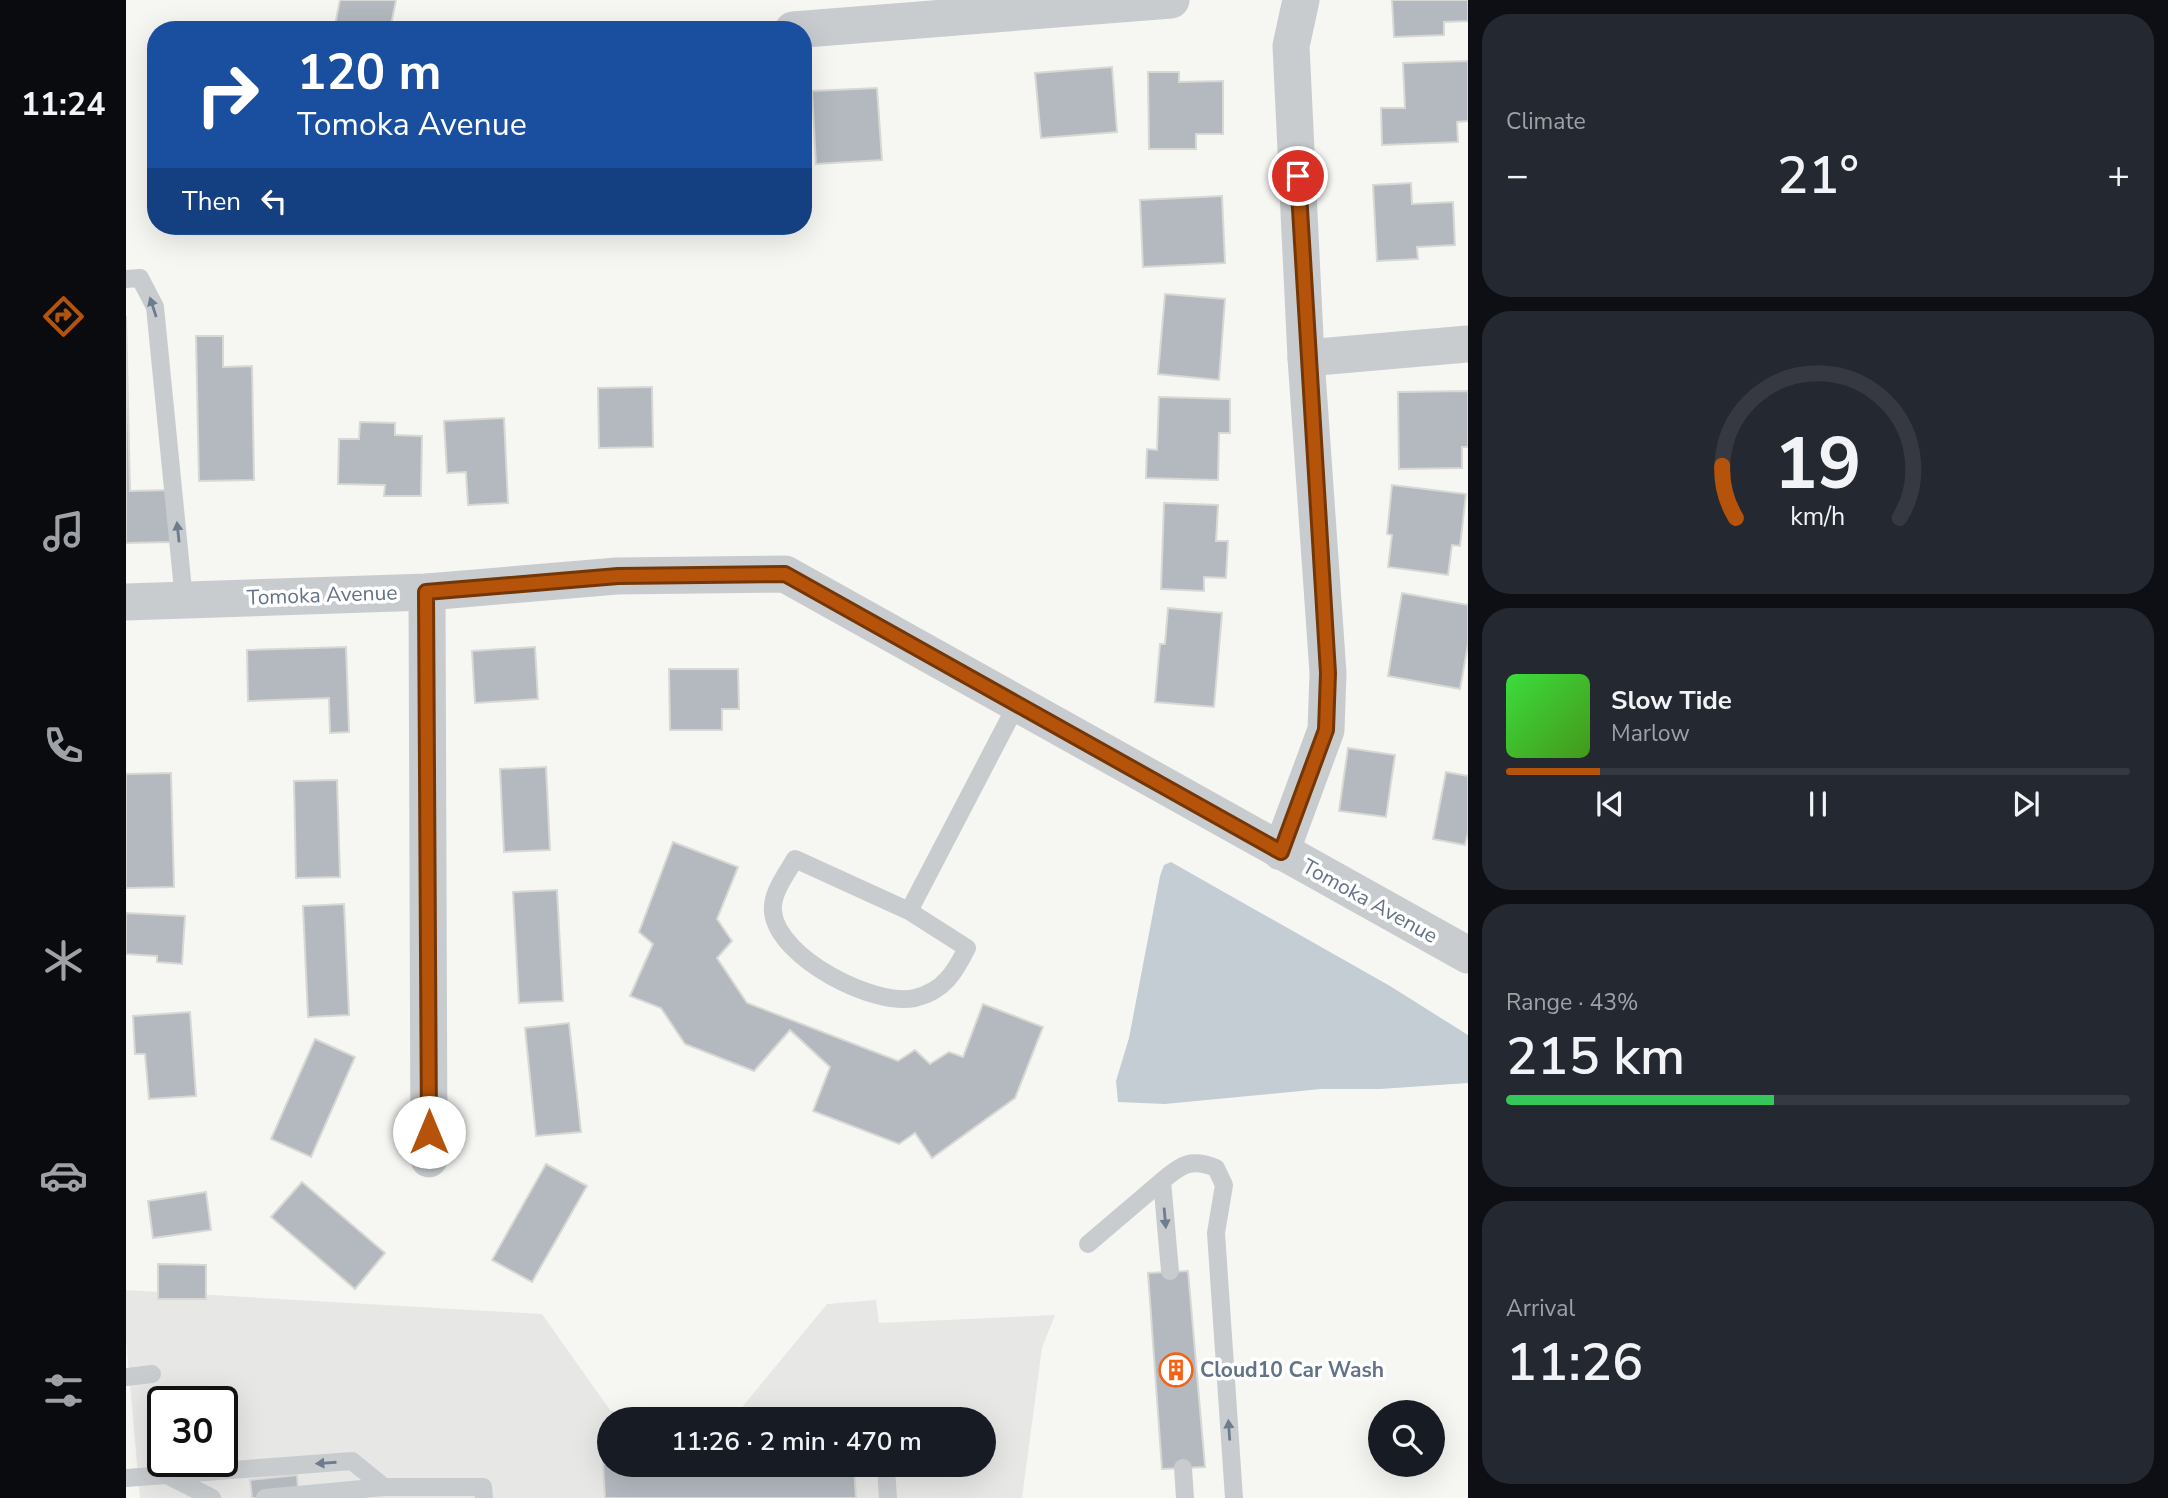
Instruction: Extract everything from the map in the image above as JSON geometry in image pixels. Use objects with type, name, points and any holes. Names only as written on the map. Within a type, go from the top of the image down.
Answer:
[{"type":"street","points":[[812,28],[1171,0]]},
{"type":"street","points":[[1281,852],[1326,730],[1328,673],[1307,358],[1291,46],[1301,0]]},
{"type":"street","points":[[1307,358],[1468,344]]},
{"type":"street","name":"Tomoka Avenue","points":[[126,602],[426,592],[618,576],[785,574],[1468,955]]},
{"type":"street","points":[[426,592],[429,1159]]},
{"type":"lane","points":[[126,279],[140,278],[155,307],[184,600]]},
{"type":"lane","points":[[909,911],[1017,704]]},
{"type":"lane","points":[[795,859],[909,911],[967,948],[953,976],[938,989],[915,998],[881,998],[799,956],[779,931],[773,912],[776,892],[795,859]]},
{"type":"lane","points":[[1088,1244],[1177,1168],[1198,1161],[1216,1168],[1224,1185],[1216,1233],[1234,1498]]},
{"type":"lane","points":[[1162,1181],[1170,1271]]},
{"type":"lane","points":[[126,1377],[152,1374]]},
{"type":"lane","points":[[238,1468],[352,1461],[384,1487]]},
{"type":"lane","points":[[1183,1468],[1185,1498]]},
{"type":"lane","points":[[126,1478],[147,1475]]},
{"type":"lane","points":[[171,1477],[212,1498]]},
{"type":"lane","points":[[887,1477],[888,1498]]},
{"type":"lane","points":[[265,1498],[384,1487],[483,1493]]},
{"type":"shaded area","points":[[1171,862],[1390,986],[1468,1035],[1468,1083],[1380,1089],[1321,1089],[1165,1104],[1118,1102],[1116,1081],[1129,1038],[1160,876],[1164,865]]},
{"type":"shaded area","points":[[126,1290],[542,1314],[608,1407],[597,1407],[597,1477],[996,1477],[996,1407],[742,1407],[827,1304],[876,1300],[879,1323],[1055,1315],[1042,1348],[1022,1498],[140,1498],[126,1339]]},
{"type":"building","points":[[340,0],[396,0],[392,21],[336,21]]},
{"type":"building","points":[[1392,0],[1468,0],[1468,21],[1444,22],[1444,35],[1394,37]]},
{"type":"building","points":[[1468,61],[1468,121],[1457,122],[1458,142],[1382,145],[1381,108],[1405,108],[1403,63]]},
{"type":"building","points":[[1112,67],[1117,132],[1041,138],[1035,73]]},
{"type":"building","points":[[1148,72],[1179,72],[1179,82],[1223,81],[1223,134],[1196,134],[1196,149],[1149,149]]},
{"type":"building","points":[[877,88],[882,160],[816,164],[812,91]]},
{"type":"building","points":[[1411,183],[1412,204],[1453,202],[1455,245],[1417,247],[1418,259],[1377,261],[1373,185]]},
{"type":"building","points":[[1222,196],[1225,263],[1143,267],[1140,200]]},
{"type":"building","points":[[1165,294],[1225,299],[1219,380],[1158,374]]},
{"type":"building","points":[[126,316],[130,491],[171,490],[171,542],[126,543]]},
{"type":"building","points":[[196,336],[223,336],[223,367],[252,366],[254,480],[199,481]]},
{"type":"building","points":[[652,387],[653,447],[599,448],[598,388]]},
{"type":"building","points":[[1468,391],[1468,447],[1462,447],[1462,468],[1399,469],[1398,392]]},
{"type":"building","points":[[1159,397],[1230,399],[1230,433],[1219,433],[1218,480],[1146,478],[1147,449],[1157,450]]},
{"type":"building","points":[[504,418],[508,503],[468,505],[466,472],[447,473],[444,421]]},
{"type":"building","points":[[360,422],[395,423],[395,435],[422,436],[421,496],[384,496],[385,485],[338,484],[339,439],[359,439]]},
{"type":"building","points":[[1392,485],[1466,494],[1460,546],[1452,545],[1448,575],[1388,567],[1392,535],[1387,534]]},
{"type":"building","points":[[1164,503],[1218,505],[1216,541],[1228,541],[1226,578],[1204,577],[1204,591],[1161,589]]},
{"type":"building","points":[[1402,593],[1468,605],[1468,644],[1460,689],[1388,676]]},
{"type":"building","points":[[1168,608],[1222,613],[1214,707],[1155,702],[1160,644],[1165,644]]},
{"type":"building","points":[[346,647],[349,732],[330,733],[329,698],[248,701],[247,650]]},
{"type":"building","points":[[535,647],[538,699],[475,703],[472,651]]},
{"type":"building","points":[[669,669],[738,669],[739,709],[722,709],[722,730],[670,730]]},
{"type":"building","points":[[1348,748],[1395,755],[1386,817],[1339,811]]},
{"type":"building","points":[[546,767],[550,850],[504,852],[500,769]]},
{"type":"building","points":[[1446,772],[1468,776],[1468,833],[1465,845],[1433,839]]},
{"type":"building","points":[[171,773],[174,887],[126,888],[126,774]]},
{"type":"building","points":[[337,780],[340,877],[296,878],[294,781]]},
{"type":"building","points":[[673,842],[738,867],[717,919],[732,941],[717,958],[747,1003],[898,1061],[915,1050],[930,1064],[949,1052],[963,1057],[983,1004],[1043,1027],[1015,1098],[932,1158],[915,1133],[899,1144],[813,1111],[830,1067],[790,1030],[754,1071],[685,1044],[661,1008],[630,996],[653,944],[639,932]]},
{"type":"building","points":[[557,890],[563,1001],[519,1003],[513,892]]},
{"type":"building","points":[[344,904],[349,1015],[308,1017],[303,906]]},
{"type":"building","points":[[126,913],[185,916],[182,964],[157,962],[157,956],[126,954]]},
{"type":"building","points":[[190,1012],[196,1096],[149,1099],[145,1054],[135,1054],[133,1016]]},
{"type":"building","points":[[569,1023],[581,1132],[536,1136],[525,1028]]},
{"type":"building","points":[[315,1039],[355,1057],[311,1157],[271,1139]]},
{"type":"building","points":[[546,1164],[587,1186],[532,1282],[492,1260]]},
{"type":"building","points":[[302,1182],[385,1253],[355,1289],[271,1217]]},
{"type":"building","points":[[206,1192],[211,1230],[153,1238],[148,1201]]},
{"type":"building","points":[[158,1264],[206,1265],[206,1299],[158,1299]]},
{"type":"building","name":"Cloud10 Car Wash","points":[[1188,1271],[1205,1467],[1162,1469],[1148,1273]]},
{"type":"building","points":[[297,1475],[299,1498],[252,1498],[250,1480]]},
{"type":"building","points":[[604,1477],[855,1477],[856,1498],[605,1498]]},
{"type":"place","name":"Cloud10 Car Wash","points":[[1176,1370]]},
{"type":"route","points":[[429,1132],[426,592],[618,576],[785,574],[1281,852],[1326,730],[1328,673],[1298,176]]}]
